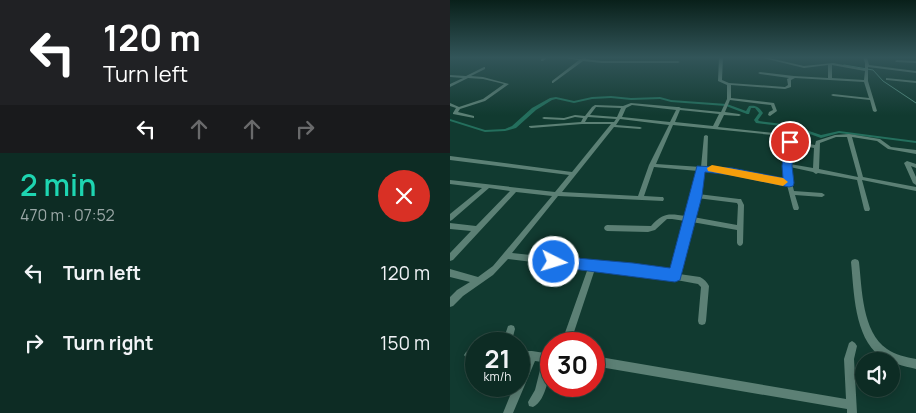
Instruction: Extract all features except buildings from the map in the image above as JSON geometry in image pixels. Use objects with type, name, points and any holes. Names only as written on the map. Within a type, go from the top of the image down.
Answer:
[{"type":"street","points":[[455,76],[483,78],[507,84],[484,100],[459,108],[454,112],[472,116]]},
{"type":"street","points":[[554,82],[562,76]]},
{"type":"street","points":[[720,76],[720,81],[729,84],[785,88],[788,88],[789,79],[793,77]]},
{"type":"street","points":[[787,76],[866,81]]},
{"type":"street","points":[[866,76],[870,99],[875,111]]},
{"type":"street","points":[[450,86],[468,77]]},
{"type":"street","points":[[887,79],[916,82]]},
{"type":"street","points":[[715,128],[729,99],[729,84]]},
{"type":"street","points":[[833,96],[870,99]]},
{"type":"street","points":[[729,99],[773,104],[775,111],[771,112],[770,115]]},
{"type":"street","points":[[450,104],[459,108]]},
{"type":"street","points":[[582,123],[595,106],[624,107],[631,104],[739,115]]},
{"type":"street","points":[[450,303],[455,297],[489,276],[619,118],[624,107]]},
{"type":"street","points":[[640,198],[652,165],[679,108]]},
{"type":"street","points":[[544,118],[564,119],[575,116],[619,118],[790,137],[787,166],[789,183],[796,208]]},
{"type":"street","points":[[531,127],[582,123],[614,124],[640,128]]},
{"type":"street","points":[[731,130],[731,136]]},
{"type":"street","points":[[849,135],[866,209]]},
{"type":"street","points":[[816,172],[817,147],[818,142],[822,140],[849,135],[878,140],[887,147],[916,152]]},
{"type":"street","points":[[675,276],[696,196],[706,136]]},
{"type":"street","points":[[790,142],[817,147]]},
{"type":"street","points":[[901,149],[916,183]]},
{"type":"street","points":[[451,160],[574,174]]},
{"type":"street","points":[[907,164],[916,166]]},
{"type":"street","points":[[652,165],[702,168],[789,183]]},
{"type":"street","points":[[787,166],[916,189]]},
{"type":"street","points":[[450,182],[557,194],[661,199]]},
{"type":"street","points":[[450,218],[487,187]]},
{"type":"street","points":[[450,258],[514,190]]},
{"type":"street","points":[[792,193],[822,195]]},
{"type":"street","points":[[696,196],[739,201],[740,243]]},
{"type":"street","points":[[607,228],[653,228],[662,217],[689,219],[740,228]]},
{"type":"street","points":[[450,226],[477,229]]},
{"type":"street","points":[[506,256],[675,276],[703,283],[706,294],[702,321]]},
{"type":"street","points":[[545,282],[554,262]]},
{"type":"street","points":[[855,262],[863,324],[869,335],[884,354],[895,360],[916,364]]},
{"type":"street","points":[[569,332],[593,265]]},
{"type":"street","points":[[450,273],[479,281]]},
{"type":"street","points":[[605,363],[852,409],[849,359],[852,346]]},
{"type":"street","points":[[508,413],[532,356],[540,357]]},
{"type":"street","points":[[534,402],[540,392]]},
{"type":"waterway","points":[[879,76],[916,103]]},
{"type":"waterway","points":[[450,120],[485,131],[505,130],[514,127],[534,109],[551,99],[556,98],[574,102],[592,98],[611,97],[631,99],[660,98],[671,101],[727,105],[747,113],[750,107],[756,107],[761,113],[756,120],[758,122],[791,126],[821,137],[839,132],[916,142]]},
{"type":"slow traffic","points":[[712,168],[783,182]]},
{"type":"route","points":[[554,262],[633,269],[675,276],[696,196],[701,169],[732,172],[789,183],[787,166],[790,142]]}]
